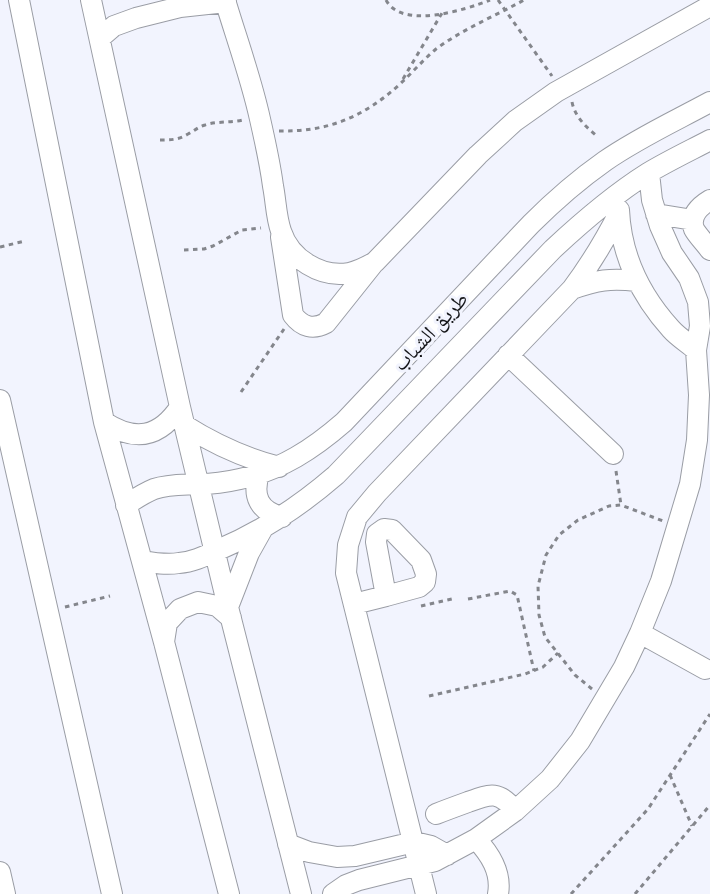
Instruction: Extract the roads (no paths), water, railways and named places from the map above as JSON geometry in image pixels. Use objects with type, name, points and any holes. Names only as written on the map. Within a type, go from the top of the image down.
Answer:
[{"type":"street","points":[[19,0],[104,422],[229,894]]},
{"type":"street","points":[[91,0],[182,416],[301,894]]},
{"type":"street","points":[[100,38],[135,9],[180,7],[225,1],[244,59],[261,123],[272,174],[293,315],[297,321],[311,327],[326,323],[375,262],[496,137],[556,92],[710,6]]},
{"type":"street","name":"طريق الشباب","points":[[126,505],[154,489],[169,485],[240,479],[259,474],[279,467],[317,445],[344,422],[554,201],[606,160],[710,102]]},
{"type":"street","name":"طريق الشباب","points":[[141,561],[162,564],[198,560],[240,541],[282,517],[312,496],[336,475],[584,219],[649,173],[710,140]]},
{"type":"street","points":[[333,894],[359,880],[435,861],[476,839],[515,812],[556,771],[580,741],[624,667],[640,633],[662,581],[690,484],[697,440],[699,395],[696,350],[704,309],[690,278],[672,253],[660,226],[652,200],[649,173]]},
{"type":"street","points":[[619,193],[622,237],[637,281],[666,323],[696,350]]},
{"type":"street","points":[[667,242],[694,225],[696,212],[710,200]]},
{"type":"street","points":[[426,894],[346,573],[348,544],[357,518],[377,493],[572,289],[595,257],[619,213]]},
{"type":"street","points":[[656,214],[694,225],[710,250]]},
{"type":"street","points":[[281,232],[297,256],[308,265],[321,271],[334,274],[349,273],[375,262]]},
{"type":"street","points":[[572,289],[604,280],[637,281]]},
{"type":"street","points":[[508,355],[613,454]]},
{"type":"street","points":[[0,400],[112,894]]},
{"type":"street","points":[[104,422],[116,430],[131,435],[146,434],[182,416]]},
{"type":"street","points":[[182,416],[220,446],[258,462],[279,467]]},
{"type":"street","points":[[259,474],[256,484],[259,502],[273,515],[282,517]]},
{"type":"street","points":[[230,613],[246,562],[263,528]]},
{"type":"street","points":[[354,604],[386,596]]},
{"type":"street","points":[[164,642],[167,623],[180,609],[198,602],[218,606],[230,613]]},
{"type":"street","points":[[640,633],[705,669]]},
{"type":"street","points":[[436,814],[489,795],[499,797],[515,812]]},
{"type":"street","points":[[476,839],[489,852],[497,870],[498,894]]},
{"type":"street","points":[[288,844],[309,852],[337,857],[355,856],[414,842],[431,846],[447,855]]},
{"type":"street","points":[[0,872],[5,894]]},
{"type":"street","points":[[212,894],[224,874]]}]
